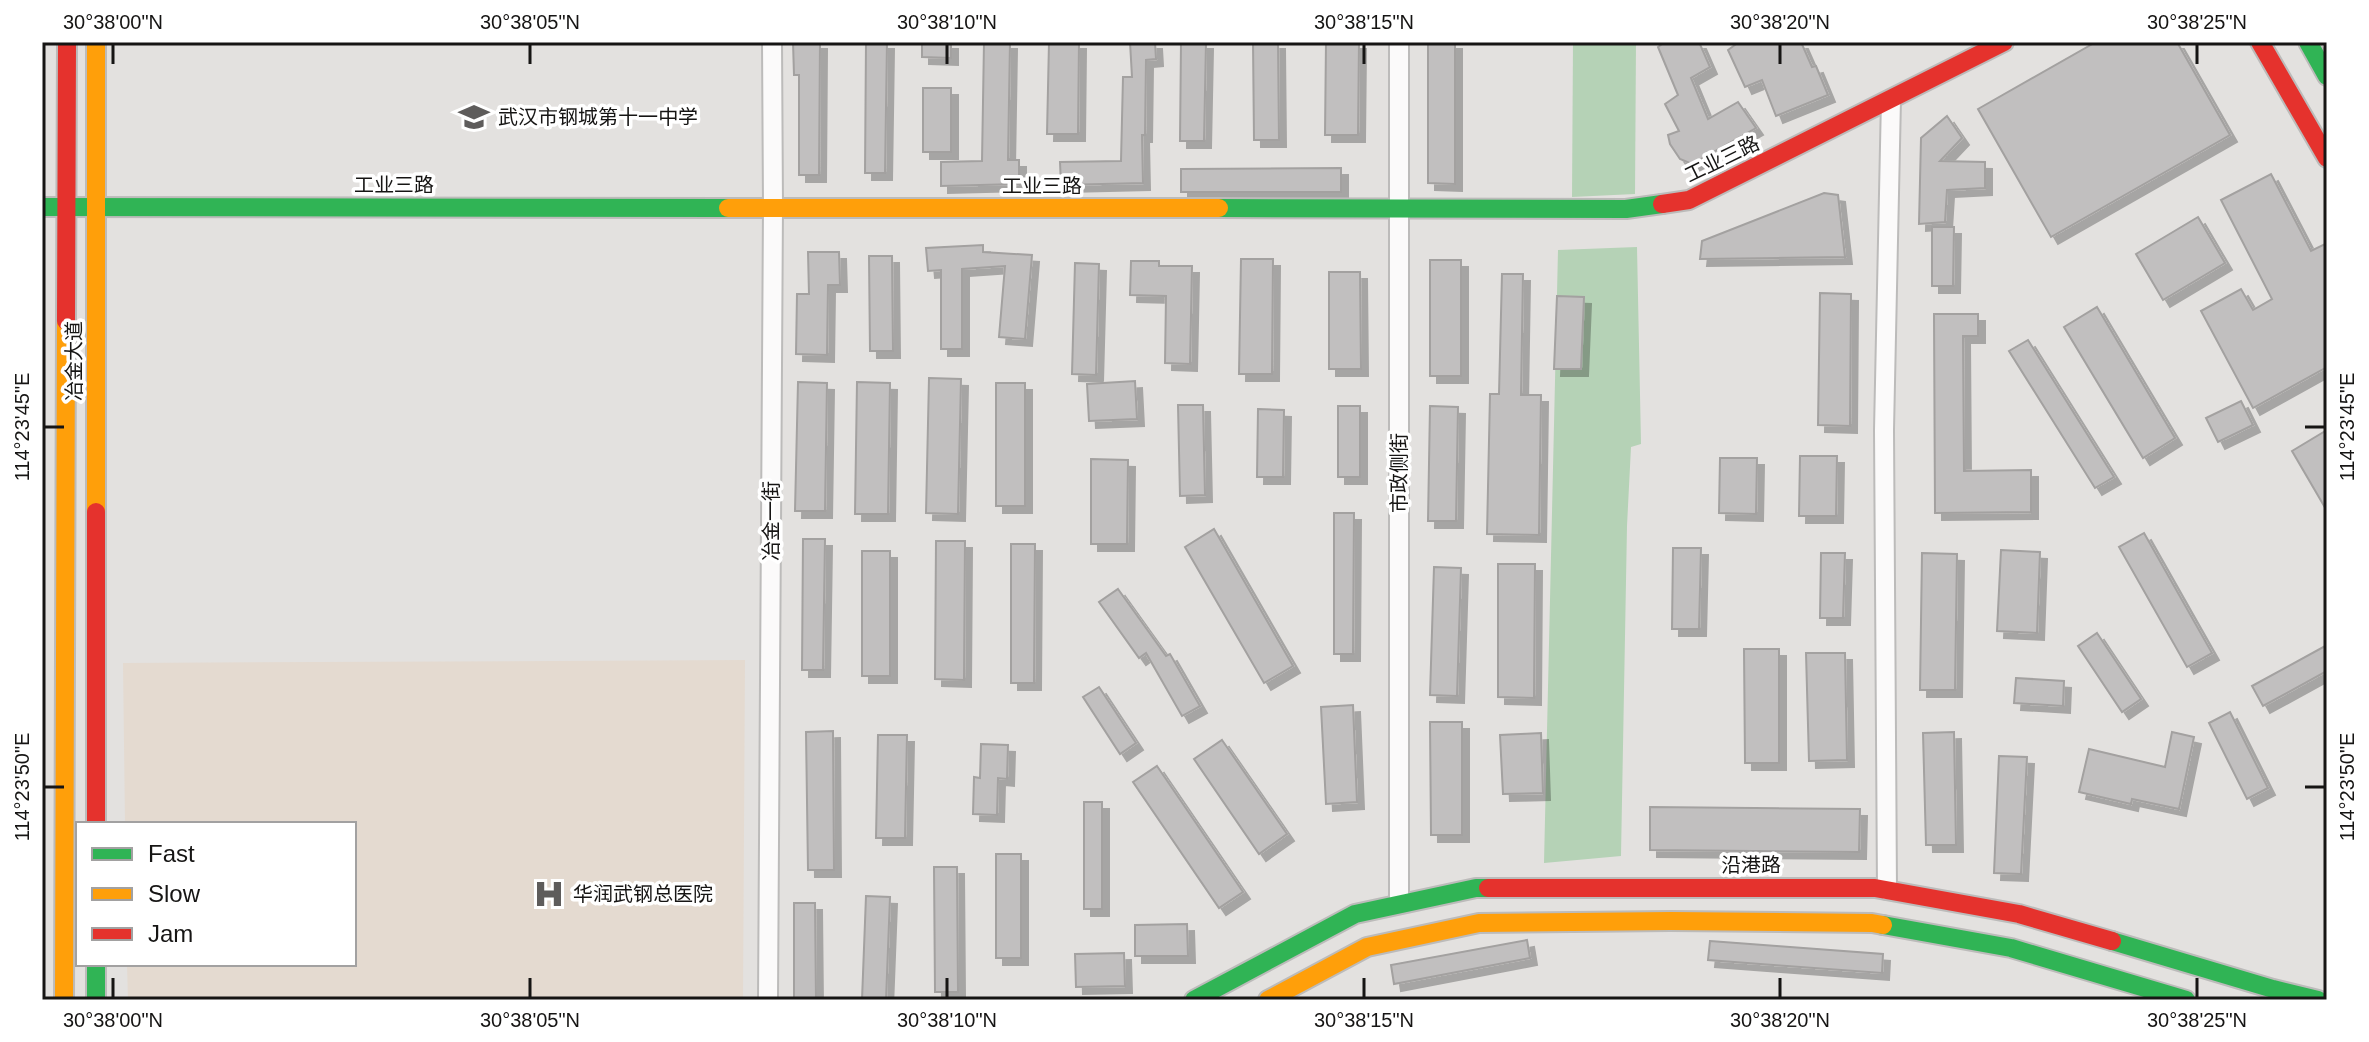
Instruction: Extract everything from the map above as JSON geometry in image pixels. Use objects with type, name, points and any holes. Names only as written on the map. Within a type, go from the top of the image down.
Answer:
[{"type":"main road","name":"冶金大道","points":[[64,1000],[67,42]]},
{"type":"main road","name":"冶金大道","points":[[96,42],[96,822]]},
{"type":"main road","name":"工业三路","points":[[42,207],[1626,209],[1689,200],[2004,42]]},
{"type":"main road","points":[[2260,42],[2327,158]]},
{"type":"main road","points":[[2308,42],[2327,76]]},
{"type":"main road","name":"沿港路","points":[[1194,1000],[1355,914],[1476,888],[1671,886],[1887,890],[2019,914],[2318,1000]]},
{"type":"main road","points":[[1268,1000],[1367,947],[1479,923],[1671,921],[1872,923],[2011,948],[2186,1000]]},
{"type":"main road","points":[[96,966],[96,1000]]},
{"type":"street","name":"冶金一街","points":[[768,1000],[772,42]]},
{"type":"street","name":"市政侧街","points":[[1399,42],[1399,904]]},
{"type":"street","points":[[1887,890],[1884,430],[1891,99]]},
{"type":"shaded area","name":"华润武钢总医院","points":[[745,660],[743,1000],[128,1000],[127,966],[356,966],[356,822],[125,822],[123,663]]},
{"type":"green space","points":[[1573,42],[1636,42],[1635,194],[1572,197]]},
{"type":"green space","points":[[1637,247],[1641,444],[1631,447],[1627,526],[1621,856],[1544,863],[1558,250]]},
{"type":"building","points":[[793,42],[820,42],[819,175],[799,175],[799,75],[794,75]]},
{"type":"building","points":[[866,42],[887,42],[885,173],[865,173]]},
{"type":"building","points":[[922,42],[951,42],[951,58],[922,57]]},
{"type":"building","points":[[984,42],[1010,42],[1008,160],[1019,160],[1019,184],[941,186],[941,162],[982,161]]},
{"type":"building","points":[[1049,42],[1079,42],[1078,134],[1047,134]]},
{"type":"building","points":[[1130,42],[1155,42],[1156,59],[1146,60],[1143,183],[1061,185],[1060,162],[1121,161],[1123,77],[1132,77]]},
{"type":"building","points":[[1181,42],[1206,42],[1204,141],[1180,141]]},
{"type":"building","points":[[1253,42],[1278,42],[1279,140],[1254,140]]},
{"type":"building","points":[[1326,42],[1359,42],[1358,135],[1325,135]]},
{"type":"building","points":[[1428,42],[1455,42],[1455,184],[1428,183]]},
{"type":"building","points":[[1665,42],[1699,42],[1710,67],[1691,78],[1708,119],[1738,102],[1756,128],[1692,164],[1680,159],[1668,135],[1679,131],[1665,104],[1678,95],[1658,47]]},
{"type":"building","points":[[1739,42],[1801,42],[1812,67],[1816,66],[1828,95],[1776,116],[1762,80],[1745,87],[1728,50]]},
{"type":"building","points":[[2096,42],[2177,42],[2230,135],[2051,237],[1978,109]]},
{"type":"building","points":[[923,88],[951,88],[951,152],[923,152]]},
{"type":"building","points":[[1947,116],[1962,138],[1940,161],[1985,162],[1985,188],[1947,190],[1945,222],[1919,224],[1921,138]]},
{"type":"building","points":[[1341,168],[1341,192],[1181,192],[1181,169]]},
{"type":"building","points":[[2271,174],[2311,251],[2327,243],[2327,367],[2253,408],[2201,311],[2241,289],[2253,310],[2272,299],[2221,200]]},
{"type":"building","points":[[1824,193],[1838,195],[1845,257],[1700,259],[1702,241]]},
{"type":"building","points":[[2198,217],[2225,263],[2163,300],[2136,254]]},
{"type":"building","points":[[1932,227],[1954,227],[1953,286],[1932,286]]},
{"type":"building","points":[[983,245],[983,252],[1032,255],[1025,339],[999,337],[1005,266],[962,269],[962,349],[941,349],[941,270],[928,271],[926,248]]},
{"type":"building","points":[[808,252],[839,252],[840,285],[828,285],[827,355],[796,354],[797,294],[809,294]]},
{"type":"building","points":[[869,256],[892,256],[893,351],[870,351]]},
{"type":"building","points":[[1241,259],[1273,259],[1272,374],[1239,374]]},
{"type":"building","points":[[1430,260],[1461,260],[1461,376],[1430,376]]},
{"type":"building","points":[[1131,261],[1159,261],[1159,266],[1192,266],[1190,364],[1165,363],[1166,296],[1130,295]]},
{"type":"building","points":[[1075,263],[1099,264],[1096,375],[1072,374]]},
{"type":"building","points":[[1329,272],[1360,272],[1361,369],[1329,369]]},
{"type":"building","points":[[1502,274],[1523,274],[1521,395],[1541,395],[1539,535],[1487,534],[1490,394],[1499,394]]},
{"type":"building","points":[[1820,293],[1851,294],[1850,426],[1818,425]]},
{"type":"building","points":[[1557,296],[1584,297],[1581,369],[1554,369]]},
{"type":"building","points":[[2097,307],[2175,438],[2143,458],[2064,327]]},
{"type":"building","points":[[1934,314],[1978,314],[1978,336],[1963,336],[1964,471],[2031,470],[2031,512],[1935,513]]},
{"type":"building","points":[[2028,340],[2114,477],[2095,488],[2009,351]]},
{"type":"building","points":[[929,378],[961,379],[958,514],[926,513]]},
{"type":"building","points":[[1135,381],[1137,419],[1089,421],[1087,384]]},
{"type":"building","points":[[798,382],[827,383],[825,511],[795,511]]},
{"type":"building","points":[[857,382],[890,383],[888,514],[855,514]]},
{"type":"building","points":[[996,383],[1025,383],[1025,506],[996,506]]},
{"type":"building","points":[[2241,401],[2253,425],[2218,442],[2206,418]]},
{"type":"building","points":[[1178,405],[1203,405],[1205,495],[1180,496]]},
{"type":"building","points":[[1338,406],[1360,406],[1360,477],[1338,477]]},
{"type":"building","points":[[1430,406],[1458,407],[1456,521],[1428,521]]},
{"type":"building","points":[[1258,409],[1284,410],[1283,477],[1257,477]]},
{"type":"building","points":[[2327,430],[2327,511],[2292,451]]},
{"type":"building","points":[[1800,456],[1837,456],[1836,516],[1799,516]]},
{"type":"building","points":[[1720,458],[1757,458],[1756,514],[1719,513]]},
{"type":"building","points":[[1091,459],[1128,460],[1127,544],[1091,544]]},
{"type":"building","points":[[1334,513],[1354,513],[1353,654],[1334,654]]},
{"type":"building","points":[[1214,529],[1293,666],[1264,683],[1185,547]]},
{"type":"building","points":[[2144,533],[2212,653],[2187,667],[2119,547]]},
{"type":"building","points":[[803,539],[825,539],[823,670],[802,670]]},
{"type":"building","points":[[936,541],[965,541],[964,680],[935,679]]},
{"type":"building","points":[[1011,544],[1035,544],[1034,683],[1011,683]]},
{"type":"building","points":[[1673,548],[1701,548],[1699,629],[1672,629]]},
{"type":"building","points":[[2001,550],[2040,552],[2037,633],[1997,631]]},
{"type":"building","points":[[862,551],[890,551],[890,676],[862,676]]},
{"type":"building","points":[[1821,553],[1845,553],[1843,618],[1820,618]]},
{"type":"building","points":[[1922,553],[1957,554],[1955,690],[1920,690]]},
{"type":"building","points":[[1498,564],[1535,564],[1534,698],[1498,697]]},
{"type":"building","points":[[1434,567],[1461,568],[1457,696],[1430,695]]},
{"type":"building","points":[[1118,589],[1166,656],[1170,654],[1200,706],[1182,716],[1146,653],[1139,658],[1099,602]]},
{"type":"building","points":[[2097,633],[2141,699],[2122,712],[2078,646]]},
{"type":"building","points":[[2327,645],[2327,671],[2263,706],[2252,686]]},
{"type":"building","points":[[1744,649],[1779,649],[1779,763],[1745,763]]},
{"type":"building","points":[[1806,653],[1845,653],[1847,760],[1809,761]]},
{"type":"building","points":[[2016,678],[2064,681],[2063,706],[2014,703]]},
{"type":"building","points":[[1099,687],[1136,743],[1120,754],[1083,697]]},
{"type":"building","points":[[1353,705],[1357,802],[1326,804],[1321,707]]},
{"type":"building","points":[[2230,712],[2268,788],[2247,799],[2209,723]]},
{"type":"building","points":[[1430,722],[1462,722],[1462,835],[1431,835]]},
{"type":"building","points":[[833,731],[834,870],[808,870],[806,732]]},
{"type":"building","points":[[1954,732],[1956,845],[1926,845],[1923,733]]},
{"type":"building","points":[[2172,732],[2194,737],[2179,809],[2132,799],[2131,804],[2079,792],[2089,749],[2165,767]]},
{"type":"building","points":[[1541,733],[1543,793],[1503,794],[1500,735]]},
{"type":"building","points":[[878,735],[907,735],[905,838],[876,838]]},
{"type":"building","points":[[1222,740],[1287,834],[1259,854],[1194,759]]},
{"type":"building","points":[[981,744],[1008,745],[1007,779],[998,778],[997,815],[973,814],[974,777],[980,778]]},
{"type":"building","points":[[1999,756],[2027,757],[2021,874],[1994,873]]},
{"type":"building","points":[[1157,766],[1243,892],[1219,908],[1133,782]]},
{"type":"building","points":[[1084,802],[1102,802],[1102,909],[1084,909]]},
{"type":"building","points":[[1650,807],[1860,809],[1859,852],[1650,850]]},
{"type":"building","points":[[996,854],[1021,854],[1021,958],[996,958]]},
{"type":"building","points":[[934,867],[957,867],[958,992],[935,992]]},
{"type":"building","points":[[866,896],[890,897],[886,1000],[862,1000]]},
{"type":"building","points":[[794,903],[815,903],[816,1000],[794,1000]]},
{"type":"building","points":[[1187,924],[1188,956],[1135,956],[1135,925]]},
{"type":"building","points":[[1527,940],[1530,958],[1394,984],[1391,965]]},
{"type":"building","points":[[1710,941],[1883,954],[1882,973],[1708,960]]},
{"type":"building","points":[[1124,953],[1125,986],[1076,987],[1075,954]]},
{"type":"traffic: fast","points":[[2308,42],[2327,76]]},
{"type":"traffic: fast","points":[[1219,208],[1626,209],[1662,204]]},
{"type":"traffic: fast","points":[[42,207],[728,208]]},
{"type":"traffic: fast","points":[[1194,1000],[1355,914],[1488,888]]},
{"type":"traffic: fast","points":[[1883,925],[2011,948],[2186,1000]]},
{"type":"traffic: fast","points":[[2112,941],[2318,1000]]},
{"type":"traffic: fast","points":[[96,966],[96,1000]]},
{"type":"traffic: slow","points":[[96,42],[96,512]]},
{"type":"traffic: slow","points":[[728,208],[1219,208]]},
{"type":"traffic: slow","points":[[64,1000],[66,321]]},
{"type":"traffic: slow","points":[[1268,1000],[1367,947],[1479,923],[1671,921],[1883,925]]},
{"type":"traffic: jam","points":[[66,321],[67,42]]},
{"type":"traffic: jam","points":[[1662,204],[1689,200],[2004,42]]},
{"type":"traffic: jam","points":[[2260,42],[2327,158]]},
{"type":"traffic: jam","points":[[96,512],[96,822]]},
{"type":"traffic: jam","points":[[1488,888],[1875,888],[2019,914],[2112,941]]},
{"type":"place","name":"武汉市钢城第十一中学","points":[[474,117]]},
{"type":"place","name":"华润武钢总医院","points":[[549,894]]}]
